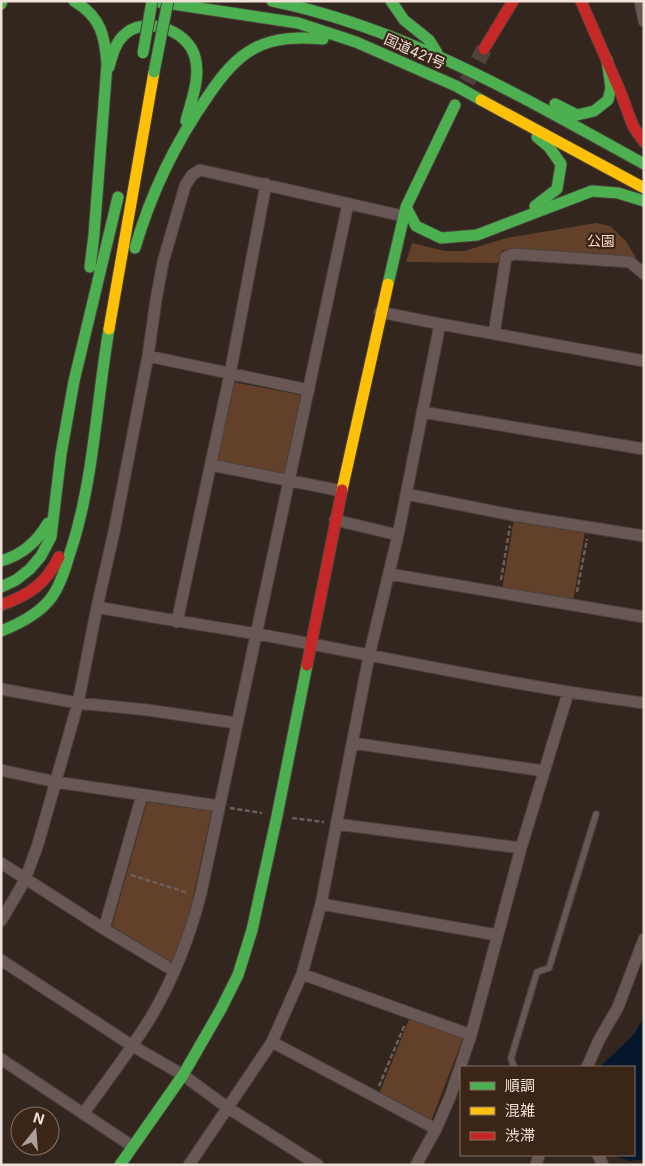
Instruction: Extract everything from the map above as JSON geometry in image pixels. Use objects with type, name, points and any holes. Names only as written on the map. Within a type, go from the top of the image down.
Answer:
[{"type":"main road","points":[[74,1],[89,10],[96,20],[104,36],[107,52],[107,75],[94,235],[76,371]]},
{"type":"main road","points":[[140,68],[153,1]]},
{"type":"main road","name":"国道421号","points":[[153,1],[298,24],[356,42],[456,86],[644,188]]},
{"type":"main road","points":[[1,631],[39,610],[54,593],[71,554],[80,523],[100,380],[168,1]]},
{"type":"main road","name":"国道421号","points":[[272,1],[298,6],[372,30],[438,56],[644,164]]},
{"type":"main road","points":[[391,1],[404,20],[429,40],[577,115],[594,111],[608,100],[611,88],[607,60]]},
{"type":"main road","points":[[484,49],[512,1]]},
{"type":"main road","points":[[581,1],[633,126],[644,142]]},
{"type":"main road","points":[[107,75],[118,43],[127,33],[137,28],[150,26],[168,29],[178,34],[194,54],[197,67],[181,139]]},
{"type":"main road","points":[[100,380],[141,228],[164,169],[200,107],[218,82],[249,51],[280,39],[303,38],[356,42]]},
{"type":"main road","points":[[429,40],[438,56]]},
{"type":"main road","points":[[496,85],[521,86]]},
{"type":"main road","points":[[120,1165],[183,1075],[238,975],[252,930],[277,816],[335,520],[380,312],[404,212],[456,104]]},
{"type":"main road","points":[[477,235],[539,204],[557,189],[561,164],[550,147],[518,120]]},
{"type":"main road","points":[[1,587],[20,578],[42,556],[50,541],[54,526],[55,502],[69,406],[115,216],[120,186]]},
{"type":"main road","points":[[404,212],[416,226],[442,238],[477,235],[592,191],[609,190],[628,194],[644,201]]},
{"type":"main road","points":[[1,561],[23,552],[33,544],[49,521],[55,502]]},
{"type":"main road","points":[[1,605],[24,595],[38,586],[49,575],[80,523]]},
{"type":"street","points":[[640,1],[644,21]]},
{"type":"street","points":[[1,920],[25,880],[38,844],[78,703],[148,356],[163,262],[185,186],[192,175],[200,170],[348,204],[404,212]]},
{"type":"street","points":[[177,622],[230,374],[266,184]]},
{"type":"street","points":[[83,1114],[150,1018],[174,971],[192,926],[200,897],[348,204]]},
{"type":"street","points":[[494,334],[506,257],[514,254],[630,262],[644,274]]},
{"type":"street","points":[[380,312],[644,361]]},
{"type":"street","points":[[189,1165],[272,1042],[302,974],[321,904],[369,656],[398,535],[440,324]]},
{"type":"street","points":[[148,356],[309,390]]},
{"type":"street","points":[[422,412],[644,449]]},
{"type":"street","points":[[211,465],[342,491]]},
{"type":"street","points":[[406,494],[512,515],[644,536]]},
{"type":"street","points":[[335,520],[398,535]]},
{"type":"street","points":[[389,574],[644,617]]},
{"type":"street","points":[[97,607],[256,634],[568,693],[644,703]]},
{"type":"street","points":[[1,690],[78,703],[148,710],[236,723]]},
{"type":"street","points":[[464,1066],[521,848],[568,693]]},
{"type":"street","points":[[352,743],[544,772]]},
{"type":"street","points":[[1,770],[56,782],[219,806]]},
{"type":"street","points":[[104,930],[142,795]]},
{"type":"street","points":[[336,824],[521,848]]},
{"type":"street","points":[[1,863],[104,930],[174,971]]},
{"type":"street","points":[[321,904],[497,935]]},
{"type":"street","points":[[588,1066],[599,1040],[618,1006],[644,939]]},
{"type":"street","points":[[1,960],[131,1045],[183,1075],[228,1108],[318,1165]]},
{"type":"street","points":[[302,974],[471,1035]]},
{"type":"street","points":[[272,1042],[436,1128]]},
{"type":"street","points":[[1,1059],[132,1146]]},
{"type":"street","points":[[416,1165],[436,1128],[456,1098],[460,1081]]},
{"type":"lane","points":[[514,1066],[511,1058],[538,972],[549,968],[596,814]]},
{"type":"path","points":[[499,593],[512,515]]},
{"type":"path","points":[[575,606],[589,527]]},
{"type":"path","points":[[219,806],[336,824]]},
{"type":"path","points":[[120,871],[200,897]]},
{"type":"path","points":[[375,1096],[409,1013]]},
{"type":"green space","name":"公園","points":[[596,223],[610,226],[626,241],[636,258],[502,250],[498,263],[406,262],[412,243],[445,251],[464,251],[506,238]]},
{"type":"green space","points":[[233,382],[301,395],[285,476],[216,463]]},
{"type":"green space","points":[[514,519],[585,531],[573,602],[502,590]]},
{"type":"green space","points":[[147,802],[212,811],[187,924],[171,963],[112,926]]},
{"type":"green space","points":[[410,1017],[464,1036],[431,1121],[379,1094]]},
{"type":"water","points":[[644,1017],[644,1159],[630,1161],[616,1156],[635,1156],[635,1066],[601,1066],[634,1034]]},
{"type":"tunnel","points":[[467,82],[484,49]]},
{"type":"traffic: fast","points":[[74,1],[90,13],[100,27],[105,44],[107,64],[90,267]]},
{"type":"traffic: fast","points":[[143,53],[152,1]]},
{"type":"traffic: fast","points":[[153,1],[298,23],[356,42],[456,86],[481,100]]},
{"type":"traffic: fast","points":[[154,72],[168,1]]},
{"type":"traffic: fast","points":[[272,1],[322,13],[417,47],[510,91],[644,164]]},
{"type":"traffic: fast","points":[[391,1],[404,20],[429,40],[437,53]]},
{"type":"traffic: fast","points":[[109,67],[118,43],[132,29],[142,26],[164,28],[184,39],[191,47],[197,65],[195,89],[186,121]]},
{"type":"traffic: fast","points":[[135,248],[156,188],[165,169],[196,114],[228,69],[241,57],[263,44],[297,38],[323,39]]},
{"type":"traffic: fast","points":[[555,104],[577,115],[594,111],[608,100],[611,88],[607,60]]},
{"type":"traffic: fast","points":[[388,284],[406,207],[455,105]]},
{"type":"traffic: fast","points":[[535,206],[557,189],[561,164],[549,147],[537,137]]},
{"type":"traffic: fast","points":[[406,207],[416,226],[441,238],[477,235],[592,191],[618,193],[644,201]]},
{"type":"traffic: fast","points":[[1,587],[16,580],[30,569],[41,556],[51,537],[61,454],[74,381],[118,197]]},
{"type":"traffic: fast","points":[[1,631],[22,622],[41,609],[54,593],[64,572],[84,500],[94,443],[109,329]]},
{"type":"traffic: fast","points":[[1,561],[16,555],[28,547],[48,523]]},
{"type":"traffic: fast","points":[[120,1165],[183,1075],[238,975],[252,930],[307,665]]},
{"type":"traffic: slow","points":[[109,329],[154,72]]},
{"type":"traffic: slow","points":[[481,100],[644,188]]},
{"type":"traffic: slow","points":[[342,490],[388,284]]},
{"type":"traffic: jam","points":[[484,49],[513,1]]},
{"type":"traffic: jam","points":[[581,1],[633,126],[644,142]]},
{"type":"traffic: jam","points":[[307,665],[342,490]]},
{"type":"traffic: jam","points":[[1,605],[28,593],[36,587],[48,574],[59,557]]}]
